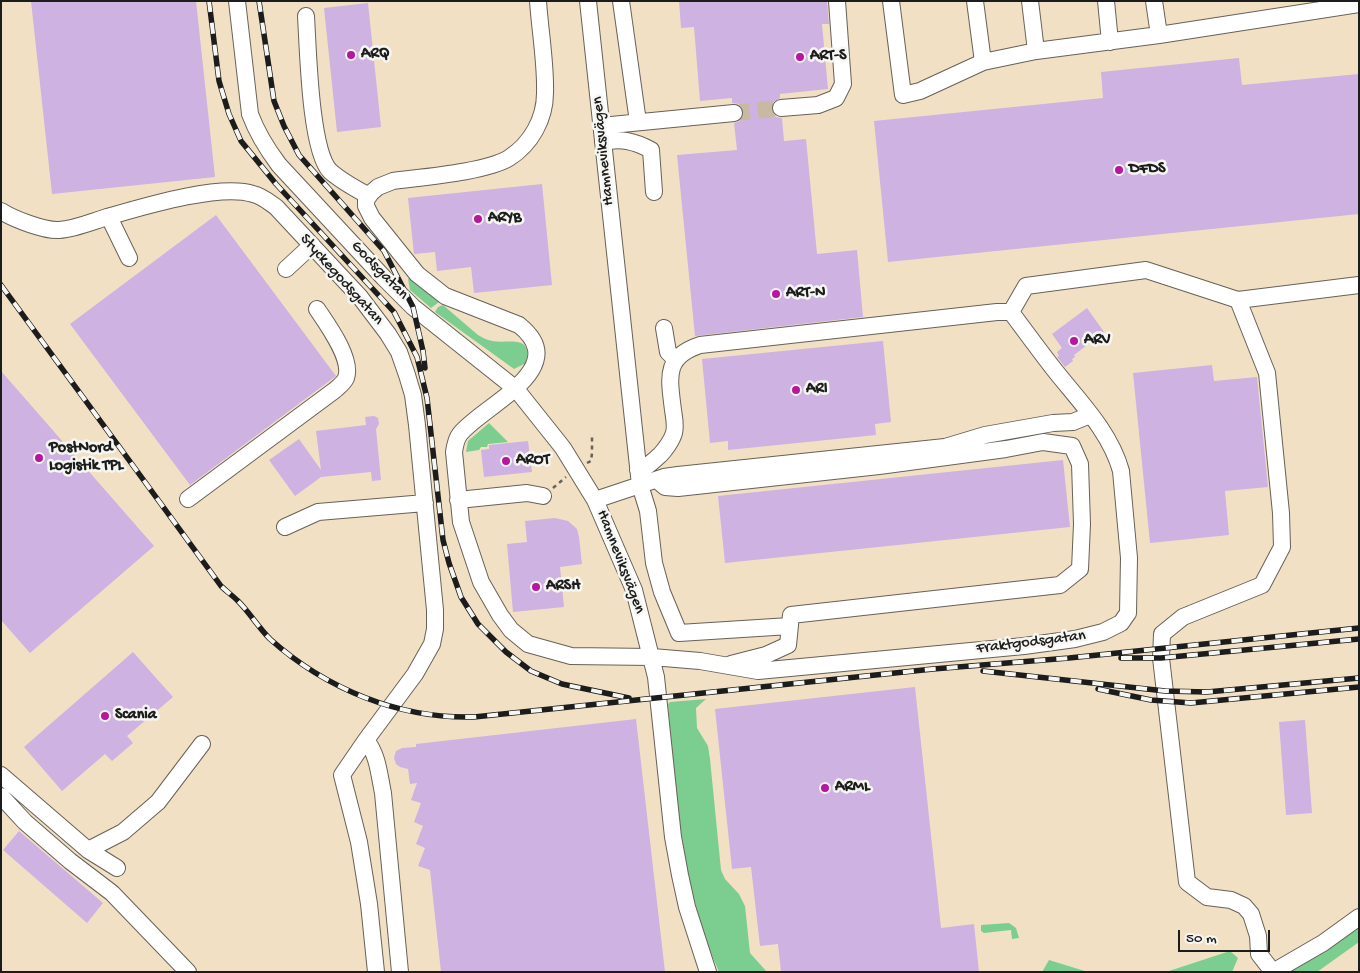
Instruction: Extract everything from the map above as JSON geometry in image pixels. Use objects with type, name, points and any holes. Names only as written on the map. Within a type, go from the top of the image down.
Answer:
[{"type":"street","name":"Godsgatan","points":[[237,1],[250,114],[256,130],[274,159],[384,278],[414,307],[516,389],[545,424],[595,500]]},
{"type":"street","points":[[306,16],[315,126],[321,152],[329,170],[349,185],[369,196],[378,187],[393,181],[490,166],[508,158],[523,147],[538,126],[544,108],[545,93],[538,1]]},
{"type":"street","name":"Hamneviksvägen","points":[[588,1],[639,478],[595,500],[634,590],[652,657],[656,677],[673,837],[687,907],[708,972]]},
{"type":"street","points":[[621,1],[638,122]]},
{"type":"street","points":[[781,108],[818,105],[836,98],[843,84],[837,1]]},
{"type":"street","points":[[891,1],[903,95],[920,91],[983,62],[1036,51],[1159,35],[1359,4]]},
{"type":"street","points":[[975,1],[983,62]]},
{"type":"street","points":[[1030,1],[1036,51]]},
{"type":"street","points":[[1106,1],[1110,42]]},
{"type":"street","points":[[1154,1],[1159,35]]},
{"type":"street","points":[[602,134],[638,122],[734,113]]},
{"type":"street","points":[[602,134],[641,145],[650,150],[654,192]]},
{"type":"street","name":"Styckegodsgatan","points":[[1,211],[20,221],[57,231],[74,228],[171,200],[216,192],[237,191],[252,193],[276,207],[376,316],[399,352],[413,395],[425,503],[435,629],[432,644],[415,674],[342,775],[362,860],[376,972]]},
{"type":"street","name":"Fraktgodsgatan","points":[[369,196],[366,200],[366,206],[372,218],[417,274],[445,296],[519,325],[534,341],[536,352],[533,365],[526,379],[459,435],[454,452],[458,500],[462,522],[481,582],[500,615],[512,630],[528,644],[571,656],[652,657],[700,661],[758,671],[1024,646],[1075,639],[1103,632],[1121,623],[1128,613],[1129,558],[1121,471],[1113,449],[1090,415],[1011,312]]},
{"type":"street","points":[[109,217],[129,258]]},
{"type":"street","points":[[286,269],[312,246]]},
{"type":"street","points":[[639,478],[662,452],[674,434],[675,424],[670,378],[675,359],[688,349],[700,345],[1011,312],[1026,286],[1146,270],[1238,300],[1359,285]]},
{"type":"street","points":[[1238,300],[1267,373],[1281,513],[1282,547],[1262,585],[1183,618],[1162,634],[1161,658],[1187,882],[1207,897],[1231,900],[1244,906],[1251,914],[1256,929],[1259,954],[1273,972],[1323,942],[1359,917]]},
{"type":"street","points":[[188,499],[320,402],[346,380],[348,372],[345,359],[334,334],[316,309]]},
{"type":"street","points":[[664,328],[668,352],[675,359]]},
{"type":"street","points":[[639,478],[656,480],[678,475],[945,447],[985,435],[1053,423],[1073,422],[1090,415]]},
{"type":"street","points":[[656,480],[665,487],[678,488],[879,466],[1006,449],[1043,442],[1072,446],[1080,464],[1082,524],[1080,569],[1060,585],[791,615],[788,645],[766,655],[724,666]]},
{"type":"street","points":[[639,478],[648,511],[656,568],[662,592],[679,633],[790,626]]},
{"type":"street","points":[[458,500],[527,493],[543,496]]},
{"type":"street","points":[[286,528],[318,512],[425,503]]},
{"type":"street","points":[[366,740],[376,757],[383,793],[400,972]]},
{"type":"street","points":[[88,850],[123,832],[158,802],[202,744]]},
{"type":"street","points":[[1,775],[88,850],[117,868]]},
{"type":"street","points":[[1,796],[32,828],[112,892],[188,972]]},
{"type":"path","points":[[543,496],[576,469],[591,461],[592,437]]},
{"type":"green space","points":[[412,277],[439,302],[431,308],[410,290],[408,279]]},
{"type":"green space","points":[[443,305],[483,338],[492,341],[518,342],[523,344],[527,354],[526,363],[514,369],[435,312],[438,307]]},
{"type":"green space","points":[[489,423],[508,442],[488,444],[487,447],[481,447],[479,450],[466,452],[468,441]]},
{"type":"green space","points":[[706,699],[696,708],[697,728],[708,746],[721,870],[725,879],[739,894],[745,906],[750,953],[767,972],[719,972],[706,940],[688,874],[678,807],[668,704],[670,702]]},
{"type":"green space","points":[[1009,923],[1016,928],[1019,938],[1012,939],[1011,930],[984,933],[981,931],[981,925]]},
{"type":"green space","points":[[1359,928],[1359,942],[1317,972],[1290,972]]},
{"type":"green space","points":[[1230,951],[1238,958],[1232,972],[1166,972]]},
{"type":"green space","points":[[1049,960],[1088,972],[1042,972]]},
{"type":"building","points":[[31,1],[196,1],[215,177],[52,194]]},
{"type":"building","points":[[679,1],[827,1],[829,24],[822,24],[828,89],[780,94],[780,98],[772,103],[771,109],[776,117],[782,118],[784,141],[806,139],[817,254],[857,250],[863,317],[695,336],[677,155],[737,150],[734,123],[740,121],[744,113],[739,104],[732,103],[732,98],[700,101],[694,27],[681,28]]},
{"type":"building","name":"ARQ","points":[[368,3],[381,127],[337,132],[324,8]]},
{"type":"building","name":"DFDS","points":[[1239,58],[1242,85],[1359,74],[1359,214],[888,262],[874,121],[1103,98],[1101,72]]},
{"type":"building","name":"ARYB","points":[[542,184],[552,285],[474,293],[471,267],[437,271],[435,252],[414,254],[408,198]]},
{"type":"building","points":[[216,215],[336,376],[190,485],[70,324]]},
{"type":"building","name":"ARV","points":[[1087,308],[1104,332],[1074,355],[1073,361],[1065,367],[1057,357],[1059,356],[1057,352],[1062,348],[1052,334]]},
{"type":"building","name":"ARI","points":[[883,341],[891,422],[875,424],[876,435],[728,450],[728,441],[710,443],[702,359]]},
{"type":"building","points":[[1212,365],[1214,381],[1257,377],[1268,487],[1225,491],[1229,535],[1150,543],[1133,373]]},
{"type":"building","name":"PostNord Logistik TPL","points":[[1,371],[154,546],[30,653],[1,620]]},
{"type":"building","points":[[374,416],[378,418],[379,424],[376,429],[381,480],[372,481],[371,472],[321,477],[295,496],[269,460],[299,439],[321,470],[316,431],[366,425],[365,417]]},
{"type":"building","name":"AROT","points":[[528,441],[532,472],[484,477],[481,450],[489,449],[489,445]]},
{"type":"building","points":[[1063,460],[1070,527],[725,563],[718,496]]},
{"type":"building","name":"ARSH","points":[[555,518],[568,521],[577,529],[582,564],[560,567],[564,607],[513,612],[507,544],[527,542],[525,521]]},
{"type":"building","name":"Scania","points":[[133,652],[173,697],[127,736],[133,743],[112,761],[105,754],[62,791],[24,747]]},
{"type":"building","name":"ARML","points":[[915,687],[941,928],[974,924],[979,972],[781,972],[778,944],[760,946],[751,867],[732,869],[715,709]]},
{"type":"building","points":[[636,719],[665,972],[441,972],[430,870],[418,866],[425,848],[416,844],[423,826],[414,822],[421,803],[411,800],[417,783],[410,784],[408,769],[396,764],[394,758],[396,751],[402,748],[416,747],[416,744]]},
{"type":"building","points":[[1305,720],[1312,813],[1286,815],[1279,722]]},
{"type":"building","points":[[19,831],[103,903],[87,923],[3,850]]},
{"type":"tunnel","points":[[734,113],[781,108]]},
{"type":"railway","points":[[209,1],[219,81],[229,114],[241,141],[276,184],[394,312],[417,357],[427,398],[443,540],[461,597],[478,624],[506,652],[531,671],[562,684],[629,698]]},
{"type":"railway","points":[[259,1],[274,101],[284,126],[299,155],[384,251],[413,307],[425,368]]},
{"type":"railway","points":[[1,285],[221,586],[236,599],[270,639],[315,673],[339,686],[365,698],[418,713],[474,717],[933,669],[1069,658],[1359,628]]},
{"type":"railway","points":[[1121,658],[1161,658],[1359,639]]},
{"type":"railway","points":[[983,671],[1165,691],[1207,692],[1359,678]]},
{"type":"railway","points":[[1098,689],[1151,700],[1191,703],[1359,687]]},
{"type":"place","name":"ARQ","points":[[351,55]]},
{"type":"place","name":"ART-S","points":[[800,57]]},
{"type":"place","name":"DFDS","points":[[1119,170]]},
{"type":"place","name":"ARYB","points":[[478,219]]},
{"type":"place","name":"ART-N","points":[[776,294]]},
{"type":"place","name":"ARV","points":[[1074,341]]},
{"type":"place","name":"ARI","points":[[796,390]]},
{"type":"place","name":"PostNord Logistik TPL","points":[[39,458]]},
{"type":"place","name":"AROT","points":[[506,461]]},
{"type":"place","name":"ARSH","points":[[536,587]]},
{"type":"place","name":"Scania","points":[[105,716]]},
{"type":"place","name":"ARML","points":[[825,788]]}]
